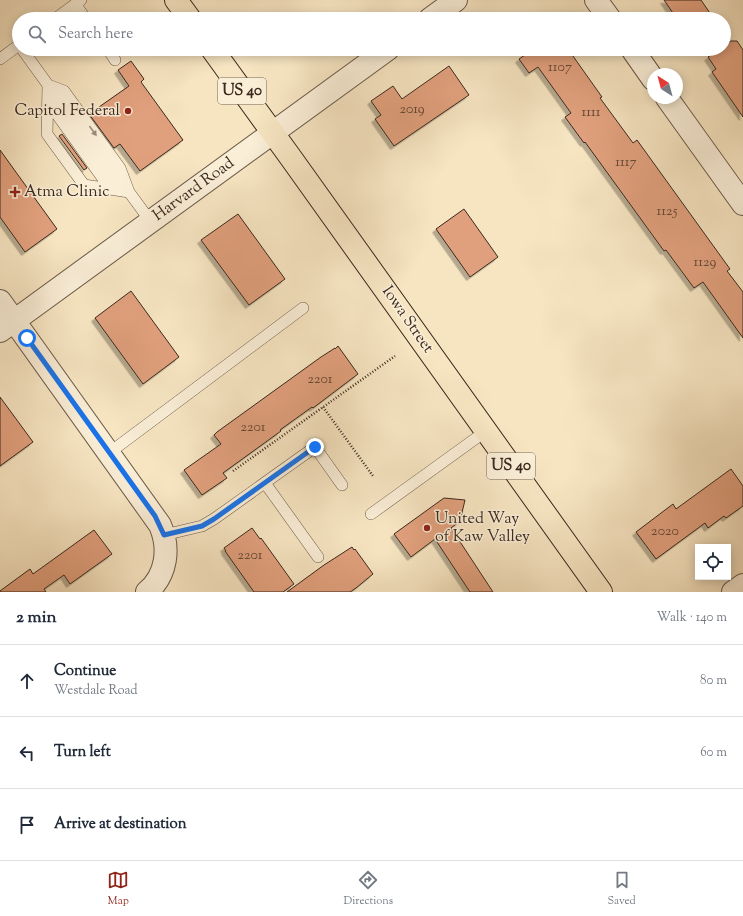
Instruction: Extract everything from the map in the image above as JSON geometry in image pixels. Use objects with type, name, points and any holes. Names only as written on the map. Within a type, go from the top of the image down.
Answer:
[{"type":"highway","points":[[176,0],[185,12]]},
{"type":"highway","name":"Iowa Street","points":[[217,56],[486,431],[594,589]]},
{"type":"street","points":[[440,12],[456,0]]},
{"type":"street","points":[[596,0],[605,12]]},
{"type":"street","name":"Harvard Road","points":[[7,326],[378,56]]},
{"type":"street","points":[[637,56],[647,70]]},
{"type":"street","points":[[671,104],[743,204]]},
{"type":"street","points":[[0,301],[7,326],[109,453],[155,516],[164,535],[166,556],[159,578],[147,592]]},
{"type":"street","points":[[733,592],[743,585]]},
{"type":"lane","points":[[64,12],[78,2],[83,12]]},
{"type":"lane","points":[[0,59],[12,50]]},
{"type":"lane","points":[[27,56],[112,174],[129,192],[151,222]]},
{"type":"lane","points":[[112,56],[115,60]]},
{"type":"lane","points":[[48,85],[47,134],[84,185],[129,192]]},
{"type":"lane","points":[[48,102],[104,180],[129,192]]},
{"type":"lane","points":[[109,453],[303,308]]},
{"type":"lane","points":[[371,514],[486,431]]},
{"type":"lane","points":[[164,535],[202,526],[315,447],[342,485]]},
{"type":"lane","points":[[265,483],[318,557]]},
{"type":"path","points":[[233,471],[395,356]]},
{"type":"path","points":[[323,407],[373,476]]},
{"type":"building","points":[[664,0],[701,0],[709,12],[672,12]]},
{"type":"building","points":[[731,41],[737,41],[743,50],[743,117],[712,72],[716,69],[708,57],[731,56]]},
{"type":"building","points":[[524,56],[573,56],[602,97],[600,98],[633,143],[637,140],[730,269],[727,271],[743,292],[743,338],[703,282],[694,288],[666,250],[664,251],[585,142],[584,143],[565,117],[571,113],[538,67],[529,73],[519,59]]},
{"type":"building","name":"Capitol Federal","points":[[131,61],[144,79],[141,82],[183,140],[140,171],[120,144],[114,148],[89,114],[129,86],[118,70]]},
{"type":"building","points":[[449,66],[469,95],[394,146],[375,119],[381,115],[371,101],[393,86],[402,99]]},
{"type":"building","points":[[62,134],[87,168],[84,170],[59,136]]},
{"type":"building","name":"Atma Clinic","points":[[0,150],[57,229],[25,252],[0,217]]},
{"type":"building","points":[[464,209],[498,257],[470,277],[436,229]]},
{"type":"building","points":[[238,214],[285,279],[249,305],[201,240]]},
{"type":"building","points":[[131,291],[179,357],[143,384],[95,318]]},
{"type":"building","points":[[338,346],[358,374],[223,473],[227,478],[202,495],[184,470],[221,444],[214,435]]},
{"type":"building","points":[[0,397],[33,442],[0,466]]},
{"type":"building","points":[[731,469],[743,486],[743,506],[726,518],[724,516],[708,528],[705,523],[656,559],[636,532],[673,504],[676,509]]},
{"type":"building","points":[[444,498],[465,500],[460,521],[451,528],[493,592],[470,592],[435,539],[411,557],[394,534]]},
{"type":"building","points":[[252,528],[294,584],[283,592],[254,592],[225,551],[224,548]]},
{"type":"building","points":[[94,530],[112,554],[70,584],[64,575],[44,589],[46,592],[0,592],[30,569],[33,574]]},
{"type":"building","points":[[352,547],[373,574],[356,588],[350,592],[287,592],[324,565]]},
{"type":"place","name":"Capitol Federal","points":[[128,111]]},
{"type":"place","name":"Atma Clinic","points":[[15,192]]},
{"type":"place","name":"United Way of Kaw Valley","points":[[427,528]]},
{"type":"route","points":[[27,338],[155,516],[164,535],[187,531],[202,526],[315,447]]}]
